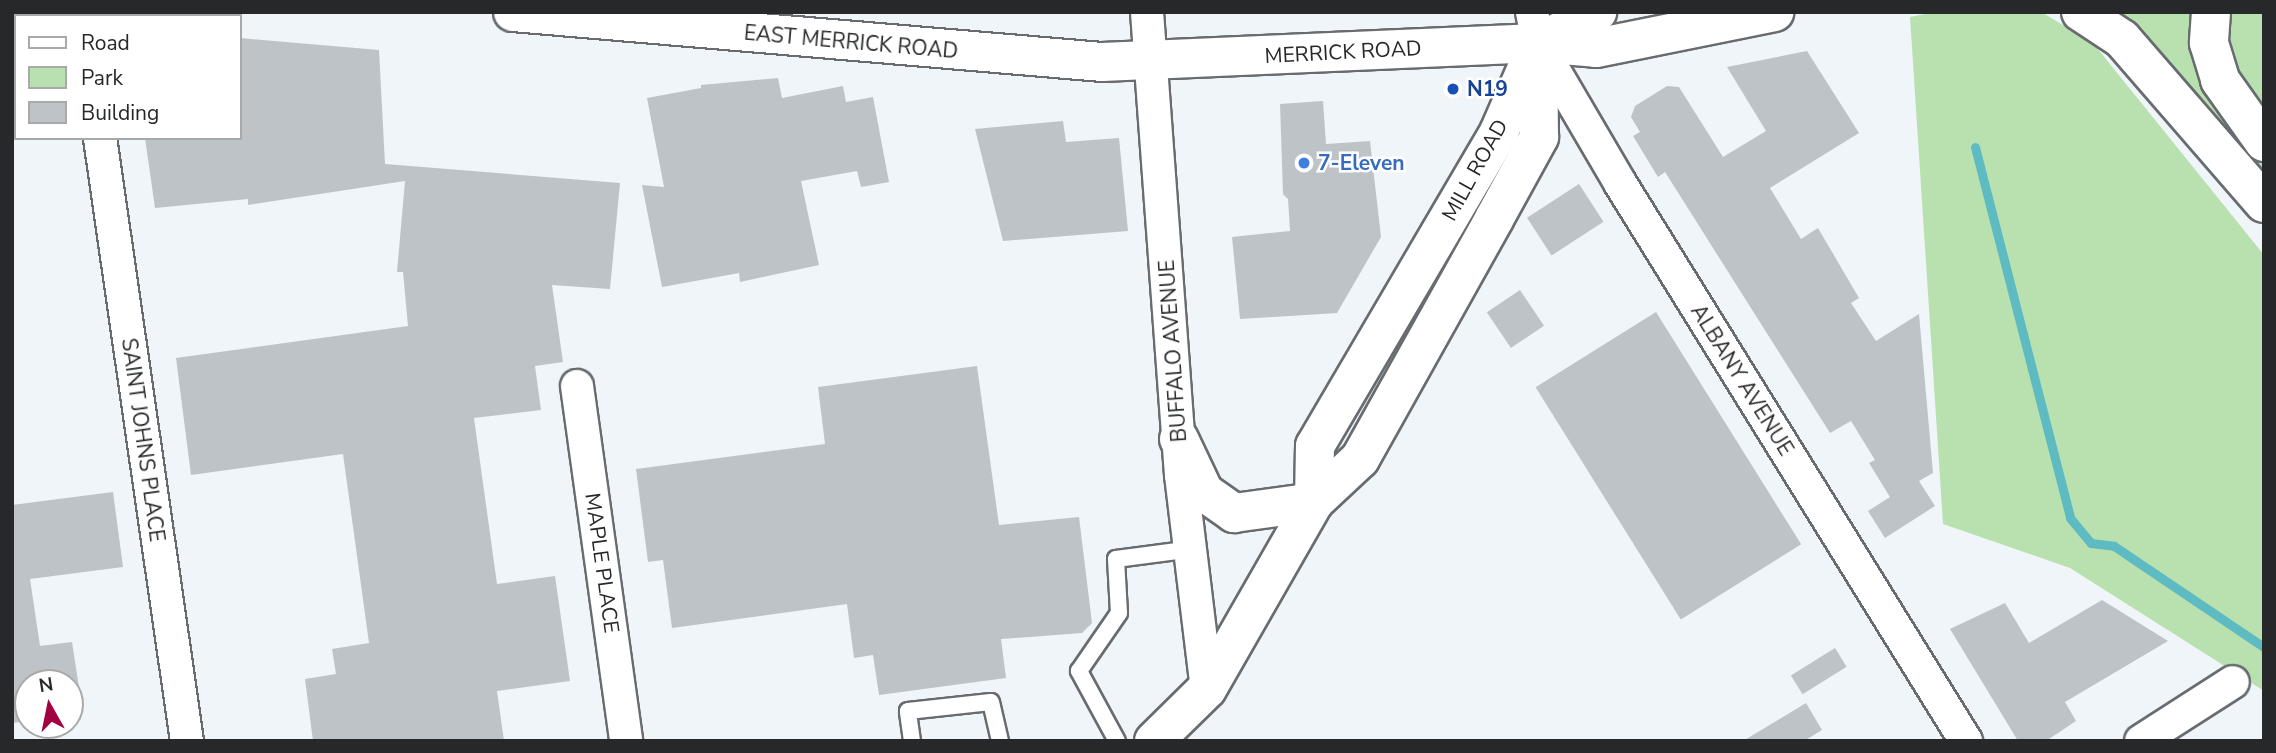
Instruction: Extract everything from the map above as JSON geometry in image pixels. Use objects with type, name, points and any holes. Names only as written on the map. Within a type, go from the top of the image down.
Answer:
[{"type":"main road","name":"EAST MERRICK ROAD","points":[[513,12],[1031,57],[1149,61]]},
{"type":"main road","name":"MERRICK ROAD","points":[[1149,61],[1535,27],[1597,12]]},
{"type":"main road","name":"MERRICK ROAD","points":[[1535,27],[1596,48],[1774,12]]},
{"type":"main road","points":[[2081,12],[2122,39],[2264,203]]},
{"type":"main road","points":[[2211,12],[2209,43],[2220,80],[2264,142]]},
{"type":"main road","name":"MILL ROAD","points":[[1154,741],[1207,689],[1314,502],[1315,446],[1499,132],[1535,27]]},
{"type":"main road","points":[[1179,439],[1204,492],[1234,513],[1314,502]]},
{"type":"street","name":"BUFFALO AVENUE","points":[[1147,12],[1179,439],[1207,689]]},
{"type":"street","name":"ALBANY AVENUE","points":[[1535,27],[1966,741]]},
{"type":"street","name":"SAINT JOHNS PLACE","points":[[100,140],[187,741]]},
{"type":"street","name":"MAPLE PLACE","points":[[577,386],[626,741]]},
{"type":"street","points":[[2141,741],[2233,682]]},
{"type":"lane","points":[[1117,741],[1079,671],[1119,613],[1116,559],[1192,549]]},
{"type":"lane","points":[[912,741],[908,711],[991,702],[1000,741]]},
{"type":"green space","points":[[1935,12],[2043,13],[2093,43],[2264,255],[2264,691],[2070,568],[1943,524],[1910,17]]},
{"type":"green space","points":[[2113,12],[2197,12],[2264,160],[2264,181]]},
{"type":"green space","points":[[2222,12],[2264,12],[2264,114],[2224,55]]},
{"type":"building","points":[[242,38],[379,50],[385,164],[620,183],[610,289],[552,285],[563,362],[535,366],[541,410],[474,418],[497,584],[555,576],[570,681],[497,691],[504,741],[313,741],[305,679],[336,674],[332,649],[369,643],[343,454],[191,475],[176,358],[408,326],[403,272],[397,272],[405,181],[248,205],[248,199],[155,208],[145,140],[242,140]]},
{"type":"building","points":[[1807,51],[1859,133],[1770,188],[1801,239],[1818,228],[1859,298],[1851,303],[1876,341],[1919,314],[1933,473],[1919,481],[1935,506],[1885,538],[1868,511],[1890,497],[1869,463],[1875,460],[1851,421],[1830,433],[1665,172],[1658,177],[1633,136],[1640,132],[1631,117],[1635,106],[1667,86],[1679,87],[1723,157],[1766,131],[1727,67]]},
{"type":"building","points":[[778,78],[782,98],[843,86],[846,102],[873,97],[889,182],[861,187],[857,171],[801,181],[819,265],[740,282],[739,273],[662,287],[642,185],[664,187],[647,98],[701,88],[701,85]]},
{"type":"building","points":[[1323,101],[1326,144],[1370,141],[1381,237],[1337,313],[1240,319],[1232,237],[1290,231],[1288,199],[1283,194],[1280,104]]},
{"type":"building","points":[[1063,121],[1066,142],[1119,138],[1128,231],[1003,241],[975,129]]},
{"type":"building","points":[[1579,184],[1604,222],[1552,256],[1527,218]]},
{"type":"building","points":[[1520,290],[1544,326],[1511,348],[1487,312]]},
{"type":"building","points":[[1656,312],[1801,544],[1681,620],[1536,387]]},
{"type":"building","points":[[977,366],[999,525],[1079,517],[1092,623],[1082,633],[1001,639],[1006,678],[879,695],[873,655],[854,658],[847,604],[672,628],[663,560],[648,562],[636,469],[825,444],[818,387]]},
{"type":"building","points":[[113,492],[123,567],[30,579],[40,646],[72,642],[76,669],[14,669],[12,723],[12,505]]},
{"type":"building","points":[[2102,600],[2168,641],[2065,702],[2076,721],[2046,741],[2018,741],[1950,629],[2005,603],[2029,643]]},
{"type":"building","points":[[1835,648],[1847,667],[1803,694],[1791,676]]},
{"type":"building","points":[[1806,703],[1822,730],[1804,741],[1743,741]]},
{"type":"waterway","points":[[1975,147],[2070,518],[2091,543],[2114,546],[2264,647]]},
{"type":"place","name":"N19","points":[[1453,89]]},
{"type":"place","name":"7-Eleven","points":[[1304,163]]}]
